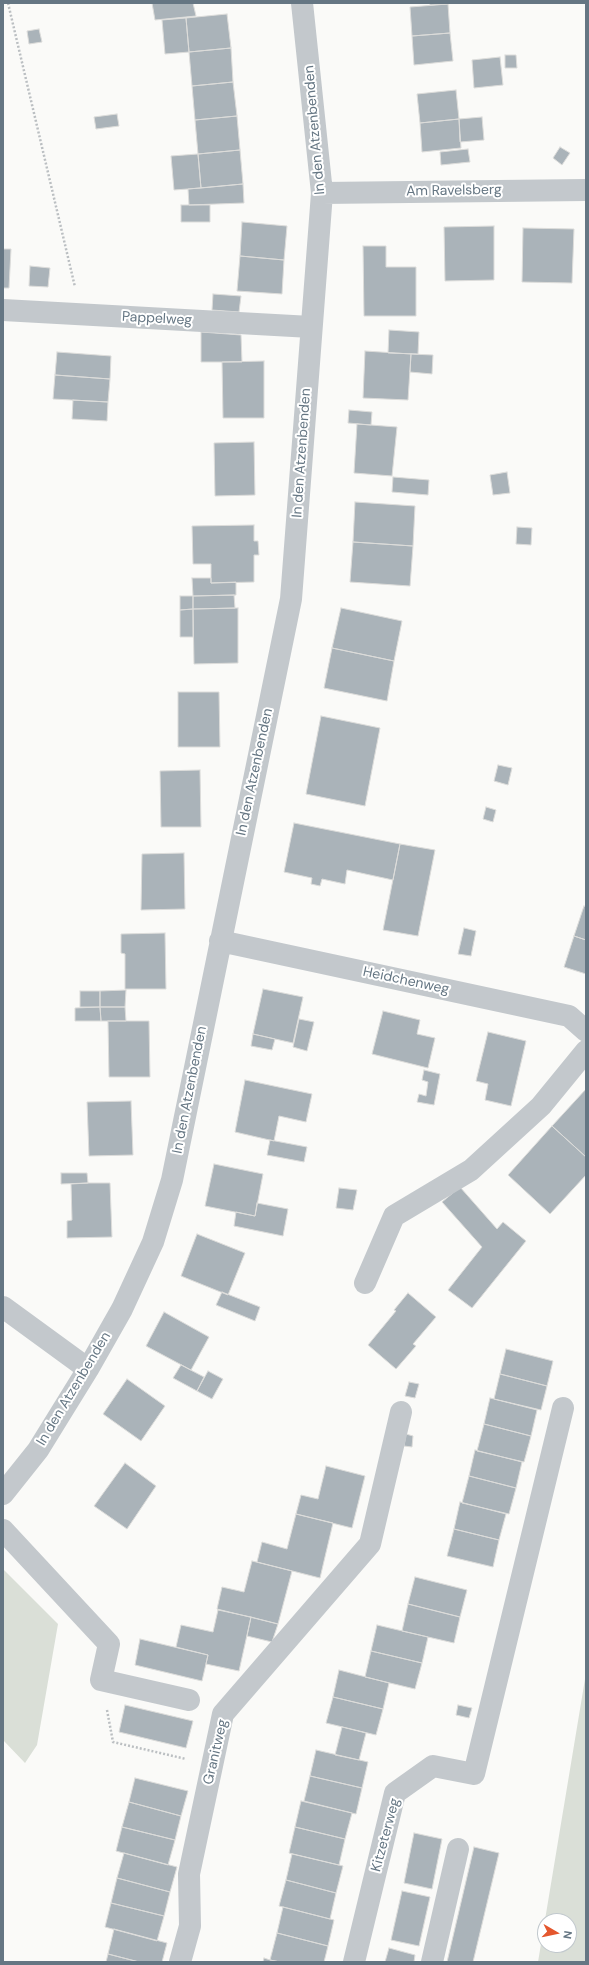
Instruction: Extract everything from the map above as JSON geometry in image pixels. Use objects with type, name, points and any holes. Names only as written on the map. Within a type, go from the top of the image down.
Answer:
[{"type":"street","name":"In den Atzenbenden","points":[[3,1494],[38,1450],[88,1369],[122,1309],[153,1242],[172,1180],[291,599],[322,193],[302,3]]},
{"type":"street","name":"Am Ravelsberg","points":[[322,193],[586,190]]},
{"type":"street","name":"Pappelweg","points":[[3,310],[311,327]]},
{"type":"street","name":"Heidchenweg","points":[[220,941],[569,1016],[586,1031]]},
{"type":"street","points":[[365,1283],[394,1216],[470,1170],[541,1106],[586,1051]]},
{"type":"street","points":[[3,1307],[88,1369]]},
{"type":"street","name":"Kitzeterweg","points":[[354,1962],[395,1793],[433,1766],[474,1774],[563,1408]]},
{"type":"street","name":"Granitweg","points":[[180,1962],[190,1926],[189,1874],[224,1714],[370,1544],[401,1412]]},
{"type":"street","points":[[3,1530],[109,1644],[100,1680],[189,1700]]},
{"type":"street","points":[[432,1962],[458,1849]]},
{"type":"path","points":[[8,3],[82,315]]},
{"type":"path","points":[[100,1680],[113,1742],[181,1757]]},
{"type":"shaded area","points":[[3,1569],[58,1624],[37,1745],[25,1763],[3,1740]]},
{"type":"shaded area","points":[[586,1673],[586,1962],[538,1962],[539,1953],[577,1953],[577,1913],[546,1913]]},
{"type":"building","points":[[152,3],[193,3],[196,16],[155,20]]},
{"type":"building","points":[[430,3],[448,3],[448,4],[430,5]]},
{"type":"building","points":[[448,4],[450,33],[412,36],[410,7]]},
{"type":"building","points":[[227,14],[231,48],[189,52],[186,18]]},
{"type":"building","points":[[186,18],[189,52],[165,54],[162,20]]},
{"type":"building","points":[[39,29],[42,42],[29,44],[27,31]]},
{"type":"building","points":[[450,33],[453,61],[414,65],[412,36]]},
{"type":"building","points":[[231,48],[233,82],[192,86],[189,52]]},
{"type":"building","points":[[505,55],[516,55],[517,68],[505,68]]},
{"type":"building","points":[[500,57],[503,85],[474,88],[472,60]]},
{"type":"building","points":[[233,82],[237,116],[195,120],[192,86]]},
{"type":"building","points":[[456,90],[459,119],[420,123],[417,94]]},
{"type":"building","points":[[117,114],[119,126],[96,129],[94,117]]},
{"type":"building","points":[[237,116],[240,150],[198,154],[195,120]]},
{"type":"building","points":[[482,117],[484,140],[460,142],[459,119]]},
{"type":"building","points":[[459,119],[461,148],[422,152],[420,123]]},
{"type":"building","points":[[560,147],[570,153],[562,165],[553,158]]},
{"type":"building","points":[[468,149],[470,162],[441,165],[440,152]]},
{"type":"building","points":[[240,150],[243,184],[201,188],[198,154]]},
{"type":"building","points":[[198,154],[201,188],[174,190],[171,156]]},
{"type":"building","points":[[243,184],[244,203],[189,205],[188,189]]},
{"type":"building","points":[[181,205],[210,205],[210,222],[181,222]]},
{"type":"building","points":[[242,222],[287,226],[284,260],[240,256]]},
{"type":"building","points":[[494,226],[494,280],[445,281],[444,227]]},
{"type":"building","points":[[523,228],[574,229],[572,283],[522,282]]},
{"type":"building","points":[[363,246],[386,246],[386,267],[416,267],[416,316],[364,316]]},
{"type":"building","points":[[3,249],[11,249],[9,288],[3,288]]},
{"type":"building","points":[[240,256],[284,260],[282,294],[237,291]]},
{"type":"building","points":[[30,266],[50,268],[48,287],[29,286]]},
{"type":"building","points":[[213,294],[241,296],[239,312],[212,310]]},
{"type":"building","points":[[389,330],[419,332],[418,354],[388,353]]},
{"type":"building","points":[[201,332],[241,335],[242,362],[201,362]]},
{"type":"building","points":[[365,351],[411,354],[408,400],[363,398]]},
{"type":"building","points":[[57,352],[111,356],[110,379],[55,375]]},
{"type":"building","points":[[411,354],[433,355],[432,374],[410,372]]},
{"type":"building","points":[[264,361],[264,418],[223,418],[222,362]]},
{"type":"building","points":[[55,375],[110,379],[108,402],[53,399]]},
{"type":"building","points":[[73,400],[108,402],[107,421],[72,419]]},
{"type":"building","points":[[349,410],[372,412],[371,425],[348,423]]},
{"type":"building","points":[[357,424],[397,427],[392,476],[354,473]]},
{"type":"building","points":[[254,442],[255,495],[215,496],[214,443]]},
{"type":"building","points":[[507,472],[510,493],[493,495],[490,475]]},
{"type":"building","points":[[393,477],[429,480],[428,495],[392,492]]},
{"type":"building","points":[[355,502],[415,506],[413,546],[353,542]]},
{"type":"building","points":[[254,525],[254,541],[258,541],[259,555],[254,555],[254,582],[211,583],[211,564],[193,564],[192,526]]},
{"type":"building","points":[[517,527],[532,528],[531,545],[516,544]]},
{"type":"building","points":[[353,542],[413,546],[410,586],[350,582]]},
{"type":"building","points":[[192,578],[211,578],[211,583],[236,582],[236,595],[193,596]]},
{"type":"building","points":[[234,595],[235,608],[193,609],[193,596]]},
{"type":"building","points":[[180,596],[193,596],[193,609],[180,610]]},
{"type":"building","points":[[238,608],[238,663],[194,664],[193,609]]},
{"type":"building","points":[[341,608],[402,621],[394,661],[332,648]]},
{"type":"building","points":[[193,609],[193,637],[180,637],[180,610]]},
{"type":"building","points":[[332,648],[394,661],[387,701],[324,688]]},
{"type":"building","points":[[178,692],[219,692],[220,747],[178,747]]},
{"type":"building","points":[[321,716],[380,728],[365,806],[306,794]]},
{"type":"building","points":[[498,765],[512,768],[508,785],[494,781]]},
{"type":"building","points":[[200,770],[201,827],[161,827],[160,771]]},
{"type":"building","points":[[486,807],[496,810],[493,822],[483,819]]},
{"type":"building","points":[[294,823],[400,844],[393,880],[347,870],[345,884],[322,879],[320,886],[311,884],[312,878],[284,872]]},
{"type":"building","points":[[400,844],[435,850],[418,936],[383,930]]},
{"type":"building","points":[[184,853],[185,909],[141,910],[142,854]]},
{"type":"building","points":[[584,906],[586,907],[586,940],[574,936]]},
{"type":"building","points":[[464,928],[476,931],[471,956],[458,954]]},
{"type":"building","points":[[165,933],[166,989],[125,989],[125,954],[121,953],[121,934]]},
{"type":"building","points":[[574,936],[586,940],[586,974],[564,967]]},
{"type":"building","points":[[263,989],[303,997],[293,1043],[253,1034]]},
{"type":"building","points":[[126,990],[125,1007],[100,1007],[100,991]]},
{"type":"building","points":[[80,991],[100,991],[100,1007],[80,1007]]},
{"type":"building","points":[[100,1007],[125,1007],[126,1021],[101,1021]]},
{"type":"building","points":[[100,1007],[101,1021],[75,1021],[75,1008]]},
{"type":"building","points":[[383,1011],[420,1020],[417,1034],[435,1038],[428,1068],[372,1054]]},
{"type":"building","points":[[299,1019],[314,1022],[307,1051],[293,1047]]},
{"type":"building","points":[[108,1021],[149,1021],[150,1077],[109,1077]]},
{"type":"building","points":[[488,1032],[526,1041],[511,1106],[485,1100],[488,1084],[476,1081]]},
{"type":"building","points":[[253,1034],[275,1039],[272,1050],[251,1046]]},
{"type":"building","points":[[424,1070],[440,1074],[434,1105],[417,1102],[419,1094],[426,1096],[428,1082],[422,1080]]},
{"type":"building","points":[[245,1080],[312,1094],[306,1122],[279,1116],[274,1141],[235,1132]]},
{"type":"building","points":[[586,1089],[586,1157],[552,1126]]},
{"type":"building","points":[[131,1101],[133,1155],[89,1156],[87,1102]]},
{"type":"building","points":[[552,1126],[586,1157],[586,1175],[550,1214],[508,1175]]},
{"type":"building","points":[[270,1140],[307,1147],[304,1162],[267,1155]]},
{"type":"building","points":[[214,1164],[263,1174],[255,1216],[205,1206]]},
{"type":"building","points":[[61,1173],[87,1173],[88,1183],[61,1184]]},
{"type":"building","points":[[110,1183],[112,1237],[67,1238],[67,1221],[72,1220],[71,1184]]},
{"type":"building","points":[[460,1187],[497,1229],[503,1222],[526,1241],[472,1308],[448,1290],[482,1247],[442,1202]]},
{"type":"building","points":[[339,1188],[357,1190],[353,1210],[336,1208]]},
{"type":"building","points":[[257,1203],[288,1209],[283,1236],[234,1226],[236,1212],[255,1216]]},
{"type":"building","points":[[197,1234],[245,1253],[228,1295],[181,1276]]},
{"type":"building","points":[[222,1292],[260,1307],[255,1321],[216,1305]]},
{"type":"building","points":[[408,1293],[436,1317],[413,1344],[416,1346],[396,1369],[368,1345],[396,1311],[394,1310]]},
{"type":"building","points":[[164,1312],[209,1337],[191,1370],[146,1346]]},
{"type":"building","points":[[506,1349],[553,1361],[547,1386],[500,1374]]},
{"type":"building","points":[[181,1365],[204,1377],[197,1391],[173,1378]]},
{"type":"building","points":[[208,1371],[223,1379],[212,1399],[197,1391]]},
{"type":"building","points":[[500,1374],[547,1386],[541,1410],[494,1399]]},
{"type":"building","points":[[127,1379],[165,1406],[141,1441],[103,1414]]},
{"type":"building","points":[[409,1382],[419,1384],[415,1398],[405,1396]]},
{"type":"building","points":[[490,1398],[537,1410],[531,1436],[484,1424]]},
{"type":"building","points":[[484,1424],[531,1436],[524,1462],[477,1451]]},
{"type":"building","points":[[406,1434],[413,1436],[412,1447],[404,1446]]},
{"type":"building","points":[[475,1450],[522,1462],[516,1488],[469,1476]]},
{"type":"building","points":[[125,1463],[156,1486],[127,1529],[94,1506]]},
{"type":"building","points":[[326,1466],[365,1476],[352,1528],[296,1514],[301,1495],[318,1499]]},
{"type":"building","points":[[469,1476],[516,1488],[509,1514],[462,1503]]},
{"type":"building","points":[[460,1502],[506,1514],[499,1540],[454,1529]]},
{"type":"building","points":[[296,1514],[333,1523],[320,1578],[257,1562],[262,1542],[287,1549]]},
{"type":"building","points":[[454,1529],[499,1540],[493,1567],[447,1556]]},
{"type":"building","points":[[252,1561],[292,1571],[278,1624],[217,1609],[222,1587],[244,1592]]},
{"type":"building","points":[[415,1577],[467,1590],[460,1617],[408,1604]]},
{"type":"building","points":[[408,1604],[460,1617],[454,1643],[402,1631]]},
{"type":"building","points":[[218,1610],[251,1617],[239,1671],[206,1664],[208,1655],[176,1647],[181,1625],[213,1632]]},
{"type":"building","points":[[251,1617],[278,1624],[272,1642],[247,1636]]},
{"type":"building","points":[[377,1625],[428,1637],[422,1663],[371,1651]]},
{"type":"building","points":[[140,1639],[208,1655],[202,1681],[135,1665]]},
{"type":"building","points":[[371,1651],[422,1663],[415,1689],[365,1677]]},
{"type":"building","points":[[339,1670],[389,1683],[383,1709],[333,1697]]},
{"type":"building","points":[[333,1697],[383,1709],[376,1735],[326,1723]]},
{"type":"building","points":[[125,1705],[193,1721],[186,1748],[119,1732]]},
{"type":"building","points":[[458,1705],[472,1708],[469,1718],[456,1715]]},
{"type":"building","points":[[342,1727],[366,1733],[359,1760],[335,1755]]},
{"type":"building","points":[[316,1750],[368,1762],[362,1788],[310,1776]]},
{"type":"building","points":[[310,1776],[362,1788],[356,1814],[304,1801]]},
{"type":"building","points":[[135,1778],[188,1791],[181,1816],[129,1802]]},
{"type":"building","points":[[301,1801],[352,1813],[345,1839],[295,1827]]},
{"type":"building","points":[[129,1802],[181,1816],[175,1840],[122,1827]]},
{"type":"building","points":[[122,1827],[175,1840],[168,1865],[116,1851]]},
{"type":"building","points":[[295,1827],[345,1839],[339,1865],[289,1853]]},
{"type":"building","points":[[414,1833],[442,1839],[432,1889],[404,1883]]},
{"type":"building","points":[[474,1847],[499,1853],[473,1962],[447,1962]]},
{"type":"building","points":[[124,1853],[177,1867],[170,1892],[117,1878]]},
{"type":"building","points":[[292,1854],[343,1866],[336,1893],[286,1880]]},
{"type":"building","points":[[117,1878],[170,1892],[164,1916],[111,1903]]},
{"type":"building","points":[[286,1880],[336,1893],[330,1919],[279,1906]]},
{"type":"building","points":[[402,1891],[430,1897],[419,1946],[391,1940]]},
{"type":"building","points":[[111,1903],[164,1916],[157,1941],[105,1927]]},
{"type":"building","points":[[283,1907],[334,1920],[328,1946],[277,1933]]},
{"type":"building","points":[[114,1929],[167,1943],[162,1962],[139,1962],[108,1954]]},
{"type":"building","points":[[277,1933],[328,1946],[324,1962],[280,1962],[270,1960]]},
{"type":"building","points":[[389,1948],[415,1955],[414,1962],[385,1962]]},
{"type":"building","points":[[108,1954],[139,1962],[106,1962]]},
{"type":"building","points":[[264,1958],[270,1960],[280,1962],[263,1962]]}]
